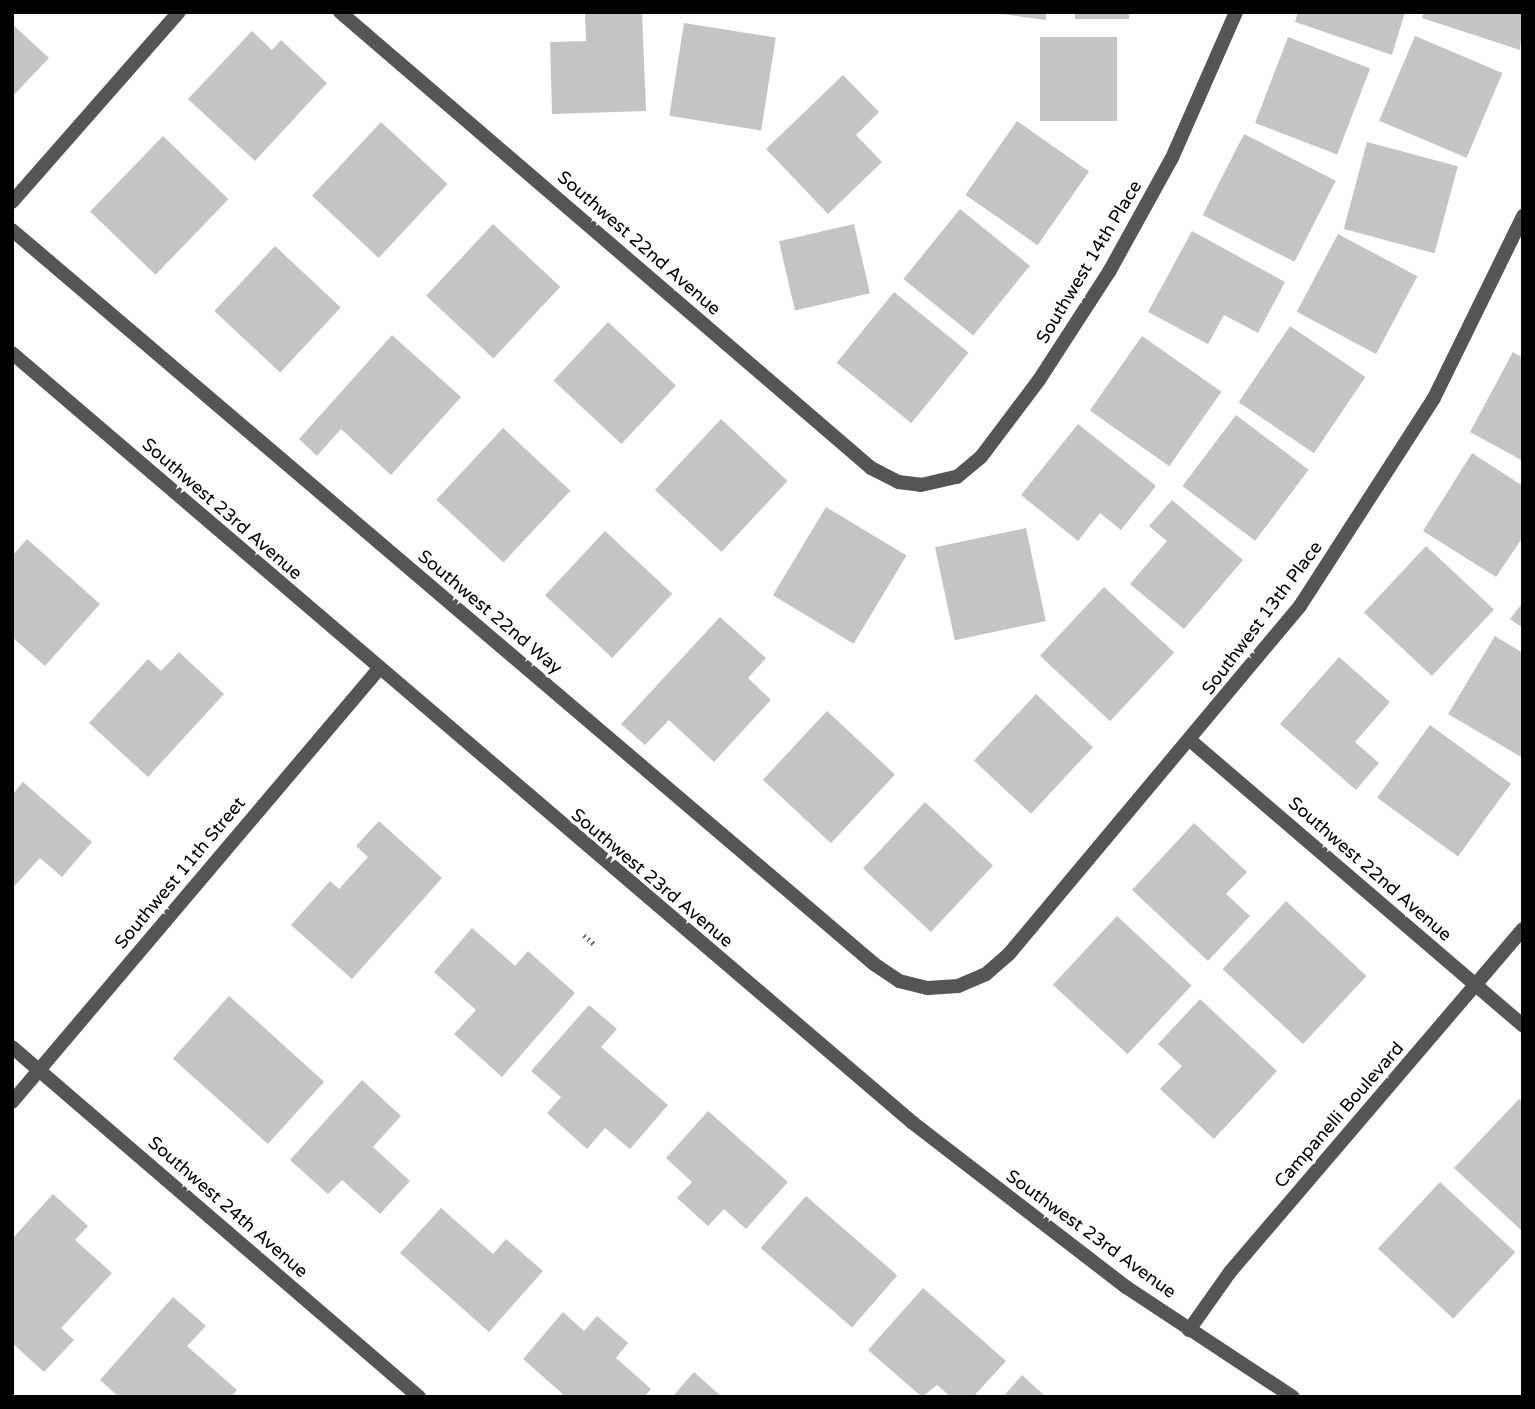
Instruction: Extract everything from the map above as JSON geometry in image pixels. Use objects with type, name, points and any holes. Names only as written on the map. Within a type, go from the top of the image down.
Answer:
[{"type":"street","points":[[12,202],[179,12]]},
{"type":"street","name":"Southwest 22nd Avenue","points":[[340,12],[871,468],[898,482],[921,485]]},
{"type":"street","name":"Southwest 14th Place","points":[[921,485],[957,477],[981,457],[1039,380],[1109,272],[1172,158],[1237,12]]},
{"type":"street","name":"Southwest 13th Place","points":[[958,986],[986,974],[1009,954],[1191,741],[1300,606],[1360,519],[1434,398],[1523,216]]},
{"type":"street","name":"Southwest 22nd Way","points":[[12,230],[874,964],[899,981],[928,988],[958,986]]},
{"type":"street","name":"Southwest 23rd Avenue","points":[[12,354],[378,670],[954,1155],[1189,1330],[1293,1397]]},
{"type":"street","name":"Southwest 11th Street","points":[[12,1102],[378,670]]},
{"type":"street","name":"Southwest 22nd Avenue","points":[[1191,741],[1523,1026]]},
{"type":"street","name":"Campanelli Boulevard","points":[[1189,1330],[1230,1272],[1523,929]]},
{"type":"street","name":"Southwest 24th Avenue","points":[[12,1047],[419,1397]]},
{"type":"path","points":[[584,935],[595,945]]},
{"type":"building","points":[[585,12],[642,12],[646,111],[552,114],[550,42],[586,41]]},
{"type":"building","points":[[987,12],[1046,12],[1046,20]]},
{"type":"building","points":[[1075,12],[1129,12],[1129,19],[1075,19]]},
{"type":"building","points":[[1298,12],[1405,12],[1392,55],[1295,22]]},
{"type":"building","points":[[1424,12],[1523,12],[1520,50],[1422,18]]},
{"type":"building","points":[[684,23],[776,38],[761,130],[669,116]]},
{"type":"building","points":[[12,24],[49,58],[12,97]]},
{"type":"building","points":[[252,31],[272,50],[281,40],[327,83],[255,161],[188,99]]},
{"type":"building","points":[[1415,36],[1502,73],[1467,158],[1379,121]]},
{"type":"building","points":[[1040,37],[1117,37],[1117,121],[1040,121]]},
{"type":"building","points":[[1288,37],[1370,69],[1337,154],[1255,123]]},
{"type":"building","points":[[843,75],[879,112],[856,135],[882,162],[828,214],[766,149]]},
{"type":"building","points":[[1017,121],[1089,171],[1037,245],[965,195]]},
{"type":"building","points":[[381,122],[448,184],[379,258],[312,196]]},
{"type":"building","points":[[1244,134],[1336,181],[1294,262],[1203,215]]},
{"type":"building","points":[[163,136],[228,199],[156,275],[90,212]]},
{"type":"building","points":[[1367,142],[1458,166],[1435,253],[1344,229]]},
{"type":"building","points":[[960,209],[1030,266],[973,336],[903,279]]},
{"type":"building","points":[[493,224],[560,287],[493,358],[426,296]]},
{"type":"building","points":[[854,224],[870,293],[795,311],[779,241]]},
{"type":"building","points":[[1192,231],[1285,282],[1258,333],[1224,315],[1208,344],[1148,312]]},
{"type":"building","points":[[1338,234],[1417,276],[1376,354],[1297,312]]},
{"type":"building","points":[[275,246],[341,307],[280,372],[214,311]]},
{"type":"building","points":[[894,292],[969,352],[911,423],[837,363]]},
{"type":"building","points":[[608,322],[676,385],[621,444],[553,381]]},
{"type":"building","points":[[1290,326],[1365,377],[1314,453],[1239,402]]},
{"type":"building","points":[[392,335],[461,397],[391,475],[341,429],[317,456],[299,439]]},
{"type":"building","points":[[1142,336],[1221,392],[1169,466],[1090,411]]},
{"type":"building","points":[[1513,352],[1523,358],[1523,461],[1470,432]]},
{"type":"building","points":[[1236,415],[1309,470],[1255,541],[1182,486]]},
{"type":"building","points":[[721,419],[788,481],[721,552],[655,490]]},
{"type":"building","points":[[1078,424],[1156,486],[1121,530],[1100,513],[1078,541],[1021,495]]},
{"type":"building","points":[[503,428],[570,491],[503,562],[436,500]]},
{"type":"building","points":[[1472,453],[1523,486],[1523,537],[1496,577],[1423,531]]},
{"type":"building","points":[[1172,500],[1243,560],[1184,629],[1130,584],[1167,541],[1149,526]]},
{"type":"building","points":[[826,507],[907,555],[854,644],[773,595]]},
{"type":"building","points":[[1026,528],[1046,621],[955,640],[935,547]]},
{"type":"building","points":[[605,531],[672,594],[612,658],[545,595]]},
{"type":"building","points":[[27,539],[100,604],[45,666],[12,637],[12,556]]},
{"type":"building","points":[[1426,546],[1494,609],[1432,676],[1364,613]]},
{"type":"building","points":[[1104,587],[1174,652],[1110,721],[1040,656]]},
{"type":"building","points":[[1523,602],[1523,628],[1510,619]]},
{"type":"building","points":[[720,617],[766,658],[748,678],[771,700],[714,762],[669,720],[645,745],[621,724]]},
{"type":"building","points":[[1495,636],[1523,653],[1523,758],[1448,714]]},
{"type":"building","points":[[179,652],[224,694],[148,777],[89,723],[148,659],[161,671]]},
{"type":"building","points":[[1339,657],[1390,702],[1355,742],[1379,763],[1356,790],[1280,724]]},
{"type":"building","points":[[1036,694],[1093,747],[1031,814],[974,761]]},
{"type":"building","points":[[827,711],[895,774],[831,843],[763,780]]},
{"type":"building","points":[[1430,725],[1511,784],[1458,857],[1377,798]]},
{"type":"building","points":[[23,782],[92,842],[62,877],[40,858],[12,889],[12,795]]},
{"type":"building","points":[[925,802],[993,865],[931,932],[863,869]]},
{"type":"building","points":[[379,821],[442,878],[352,979],[291,925],[330,881],[339,889],[368,857],[356,846]]},
{"type":"building","points":[[1194,823],[1247,872],[1226,894],[1250,916],[1208,961],[1132,890]]},
{"type":"building","points":[[1286,901],[1366,976],[1303,1044],[1223,969]]},
{"type":"building","points":[[1117,916],[1192,986],[1127,1054],[1053,985]]},
{"type":"building","points":[[472,928],[515,966],[528,951],[575,993],[502,1077],[454,1034],[476,1010],[434,972]]},
{"type":"building","points":[[229,996],[324,1082],[268,1144],[173,1058]]},
{"type":"building","points":[[1200,999],[1277,1071],[1214,1139],[1160,1089],[1182,1066],[1158,1044]]},
{"type":"building","points":[[589,1005],[617,1029],[601,1047],[668,1105],[630,1149],[605,1128],[587,1149],[547,1113],[561,1097],[531,1071]]},
{"type":"building","points":[[362,1080],[401,1116],[373,1147],[410,1181],[380,1214],[342,1180],[328,1194],[290,1160]]},
{"type":"building","points":[[1519,1099],[1523,1102],[1523,1232],[1454,1168]]},
{"type":"building","points":[[708,1111],[788,1182],[746,1229],[724,1209],[708,1226],[677,1198],[692,1182],[666,1158]]},
{"type":"building","points":[[1440,1182],[1515,1252],[1453,1319],[1378,1249]]},
{"type":"building","points":[[53,1194],[88,1226],[75,1240],[112,1273],[61,1328],[74,1340],[44,1372],[12,1343],[12,1239]]},
{"type":"building","points":[[806,1196],[897,1275],[852,1327],[761,1248]]},
{"type":"building","points":[[441,1208],[493,1254],[506,1239],[543,1271],[489,1332],[400,1253]]},
{"type":"building","points":[[923,1288],[1006,1361],[973,1397],[951,1397],[937,1385],[922,1397],[868,1350]]},
{"type":"building","points":[[173,1297],[206,1326],[187,1346],[237,1390],[231,1397],[119,1397],[100,1380]]},
{"type":"building","points":[[563,1312],[584,1331],[597,1316],[628,1343],[616,1358],[651,1389],[644,1397],[566,1397],[523,1359]]},
{"type":"building","points":[[694,1372],[722,1397],[672,1397]]},
{"type":"building","points":[[1022,1375],[1046,1397],[1003,1397]]}]
